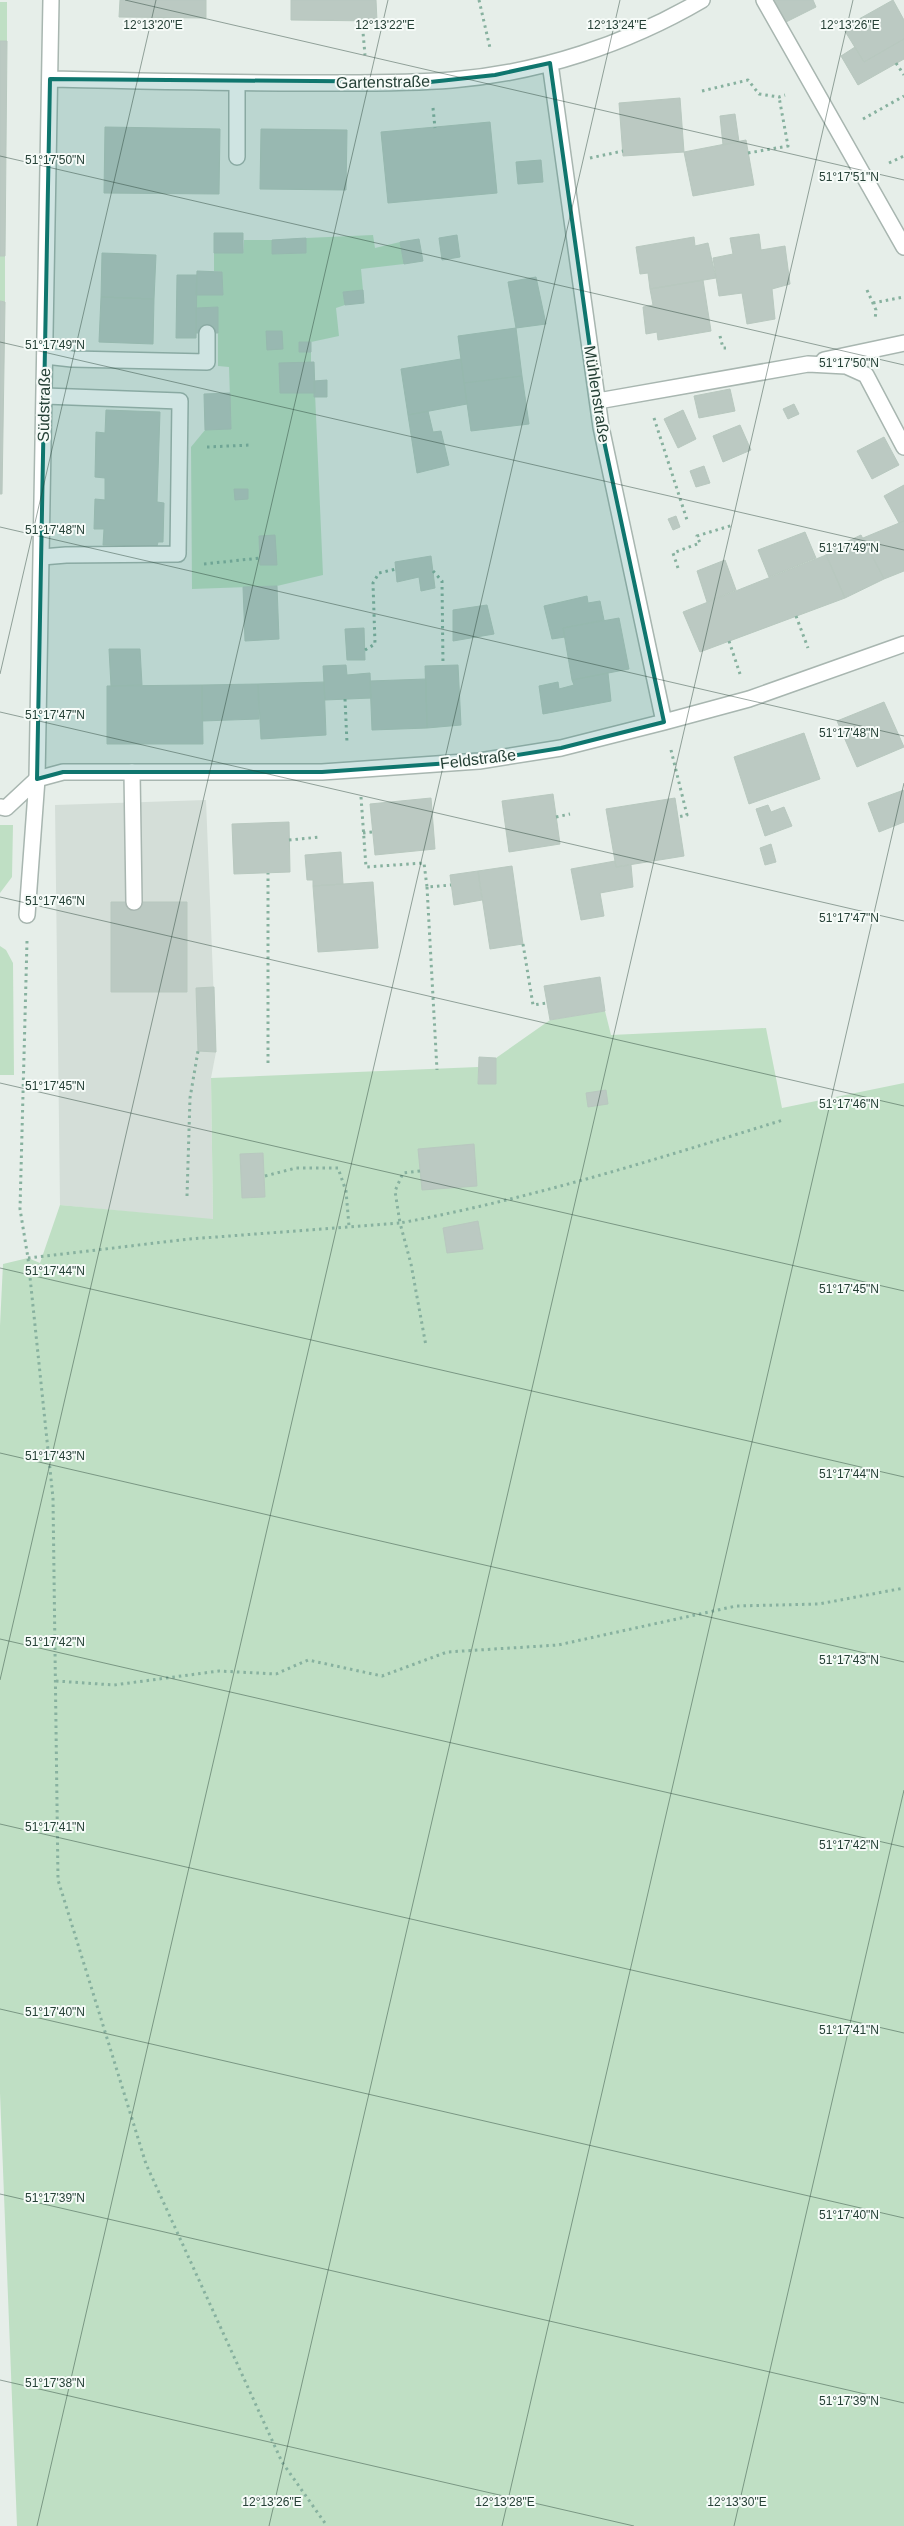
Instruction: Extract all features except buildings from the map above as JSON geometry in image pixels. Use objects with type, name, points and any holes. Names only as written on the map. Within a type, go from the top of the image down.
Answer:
[{"type":"street","name":"Südstraße","points":[[27,915],[38,780],[51,0]]},
{"type":"street","name":"Gartenstraße","points":[[50,79],[238,83],[367,83],[453,80],[495,75],[550,63],[637,34],[702,0]]},
{"type":"street","points":[[764,0],[904,247]]},
{"type":"street","name":"Mühlenstraße","points":[[550,63],[598,401],[664,722]]},
{"type":"street","points":[[237,157],[238,83]]},
{"type":"street","points":[[45,356],[208,362],[207,333]]},
{"type":"street","points":[[598,401],[808,364],[904,343]]},
{"type":"street","points":[[808,364],[846,366],[866,375],[904,448]]},
{"type":"street","points":[[42,557],[178,554],[180,401],[44,396]]},
{"type":"street","name":"Feldstraße","points":[[38,780],[63,772],[357,770],[479,761],[561,748],[748,699],[904,644]]},
{"type":"street","points":[[132,772],[134,902]]},
{"type":"street","points":[[0,807],[6,808],[38,780]]},
{"type":"path","points":[[479,0],[495,75]]},
{"type":"path","points":[[362,21],[367,83]]},
{"type":"path","points":[[896,63],[904,75]]},
{"type":"path","points":[[702,91],[748,80],[760,94],[779,97],[810,82]]},
{"type":"path","points":[[838,129],[847,127],[904,96]]},
{"type":"path","points":[[748,153],[788,146],[779,97]]},
{"type":"path","points":[[581,160],[623,151]]},
{"type":"path","points":[[867,290],[876,310],[875,326]]},
{"type":"path","points":[[873,304],[904,297]]},
{"type":"path","points":[[720,336],[723,348],[732,347]]},
{"type":"path","points":[[645,394],[687,520]]},
{"type":"path","points":[[179,447],[251,445]]},
{"type":"path","points":[[678,568],[673,553],[700,543],[697,536],[733,525]]},
{"type":"path","points":[[178,554],[193,566],[260,558]]},
{"type":"path","points":[[365,650],[375,644],[373,583],[379,573],[396,569]]},
{"type":"path","points":[[433,571],[442,581],[443,665]]},
{"type":"path","points":[[345,699],[348,750],[357,770],[366,867],[424,863],[437,1070]]},
{"type":"path","points":[[664,722],[687,815],[678,817]]},
{"type":"path","points":[[556,816],[570,814]]},
{"type":"path","points":[[363,833],[372,832]]},
{"type":"path","points":[[289,840],[320,837]]},
{"type":"path","points":[[268,873],[268,1063]]},
{"type":"path","points":[[426,887],[451,885]]},
{"type":"path","points":[[27,915],[20,1209],[28,1258],[53,1498],[58,1880],[146,2164],[282,2462],[328,2526]]},
{"type":"path","points":[[524,944],[533,1005],[547,1003]]},
{"type":"path","points":[[187,1196],[190,1098],[198,1051]]},
{"type":"path","points":[[28,1258],[190,1239],[400,1223],[474,1209],[638,1164],[784,1120]]},
{"type":"path","points":[[264,1176],[296,1168],[338,1168],[346,1191],[349,1226]]},
{"type":"path","points":[[420,1171],[403,1173],[395,1191],[400,1223],[412,1264],[426,1346]]},
{"type":"path","points":[[56,1681],[114,1685],[219,1671],[276,1674],[308,1660],[382,1676],[447,1652],[558,1645],[736,1606],[819,1604],[904,1588]]},
{"type":"highlighted area","points":[[550,63],[601,427],[664,722],[561,748],[479,761],[322,772],[63,772],[37,779],[50,79],[430,82],[495,75]]},
{"type":"shaded area","points":[[206,800],[216,1052],[211,1078],[213,1220],[60,1205],[55,805]]},
{"type":"green space","points":[[0,2],[7,2],[7,41],[0,41]]},
{"type":"green space","points":[[373,235],[375,248],[400,242],[404,264],[361,269],[363,290],[343,292],[345,305],[336,308],[339,336],[311,342],[311,363],[279,363],[280,393],[315,393],[323,575],[277,586],[192,589],[191,447],[205,430],[231,429],[229,367],[218,366],[218,307],[196,308],[196,295],[223,295],[222,272],[214,271],[214,253],[243,253],[244,240],[272,240],[272,254],[306,253],[306,238]]},
{"type":"green space","points":[[0,256],[5,256],[5,302],[0,301]]},
{"type":"green space","points":[[0,825],[13,825],[12,877],[0,893]]},
{"type":"green space","points":[[0,946],[6,950],[13,963],[14,1075],[0,1075]]},
{"type":"green space","points":[[605,1011],[611,1035],[766,1028],[782,1108],[904,1083],[904,2526],[17,2526],[0,2093],[0,1326],[3,1264],[28,1258],[40,1263],[60,1205],[213,1219],[211,1078],[478,1067],[478,1084],[496,1084],[496,1058],[550,1020]]}]
